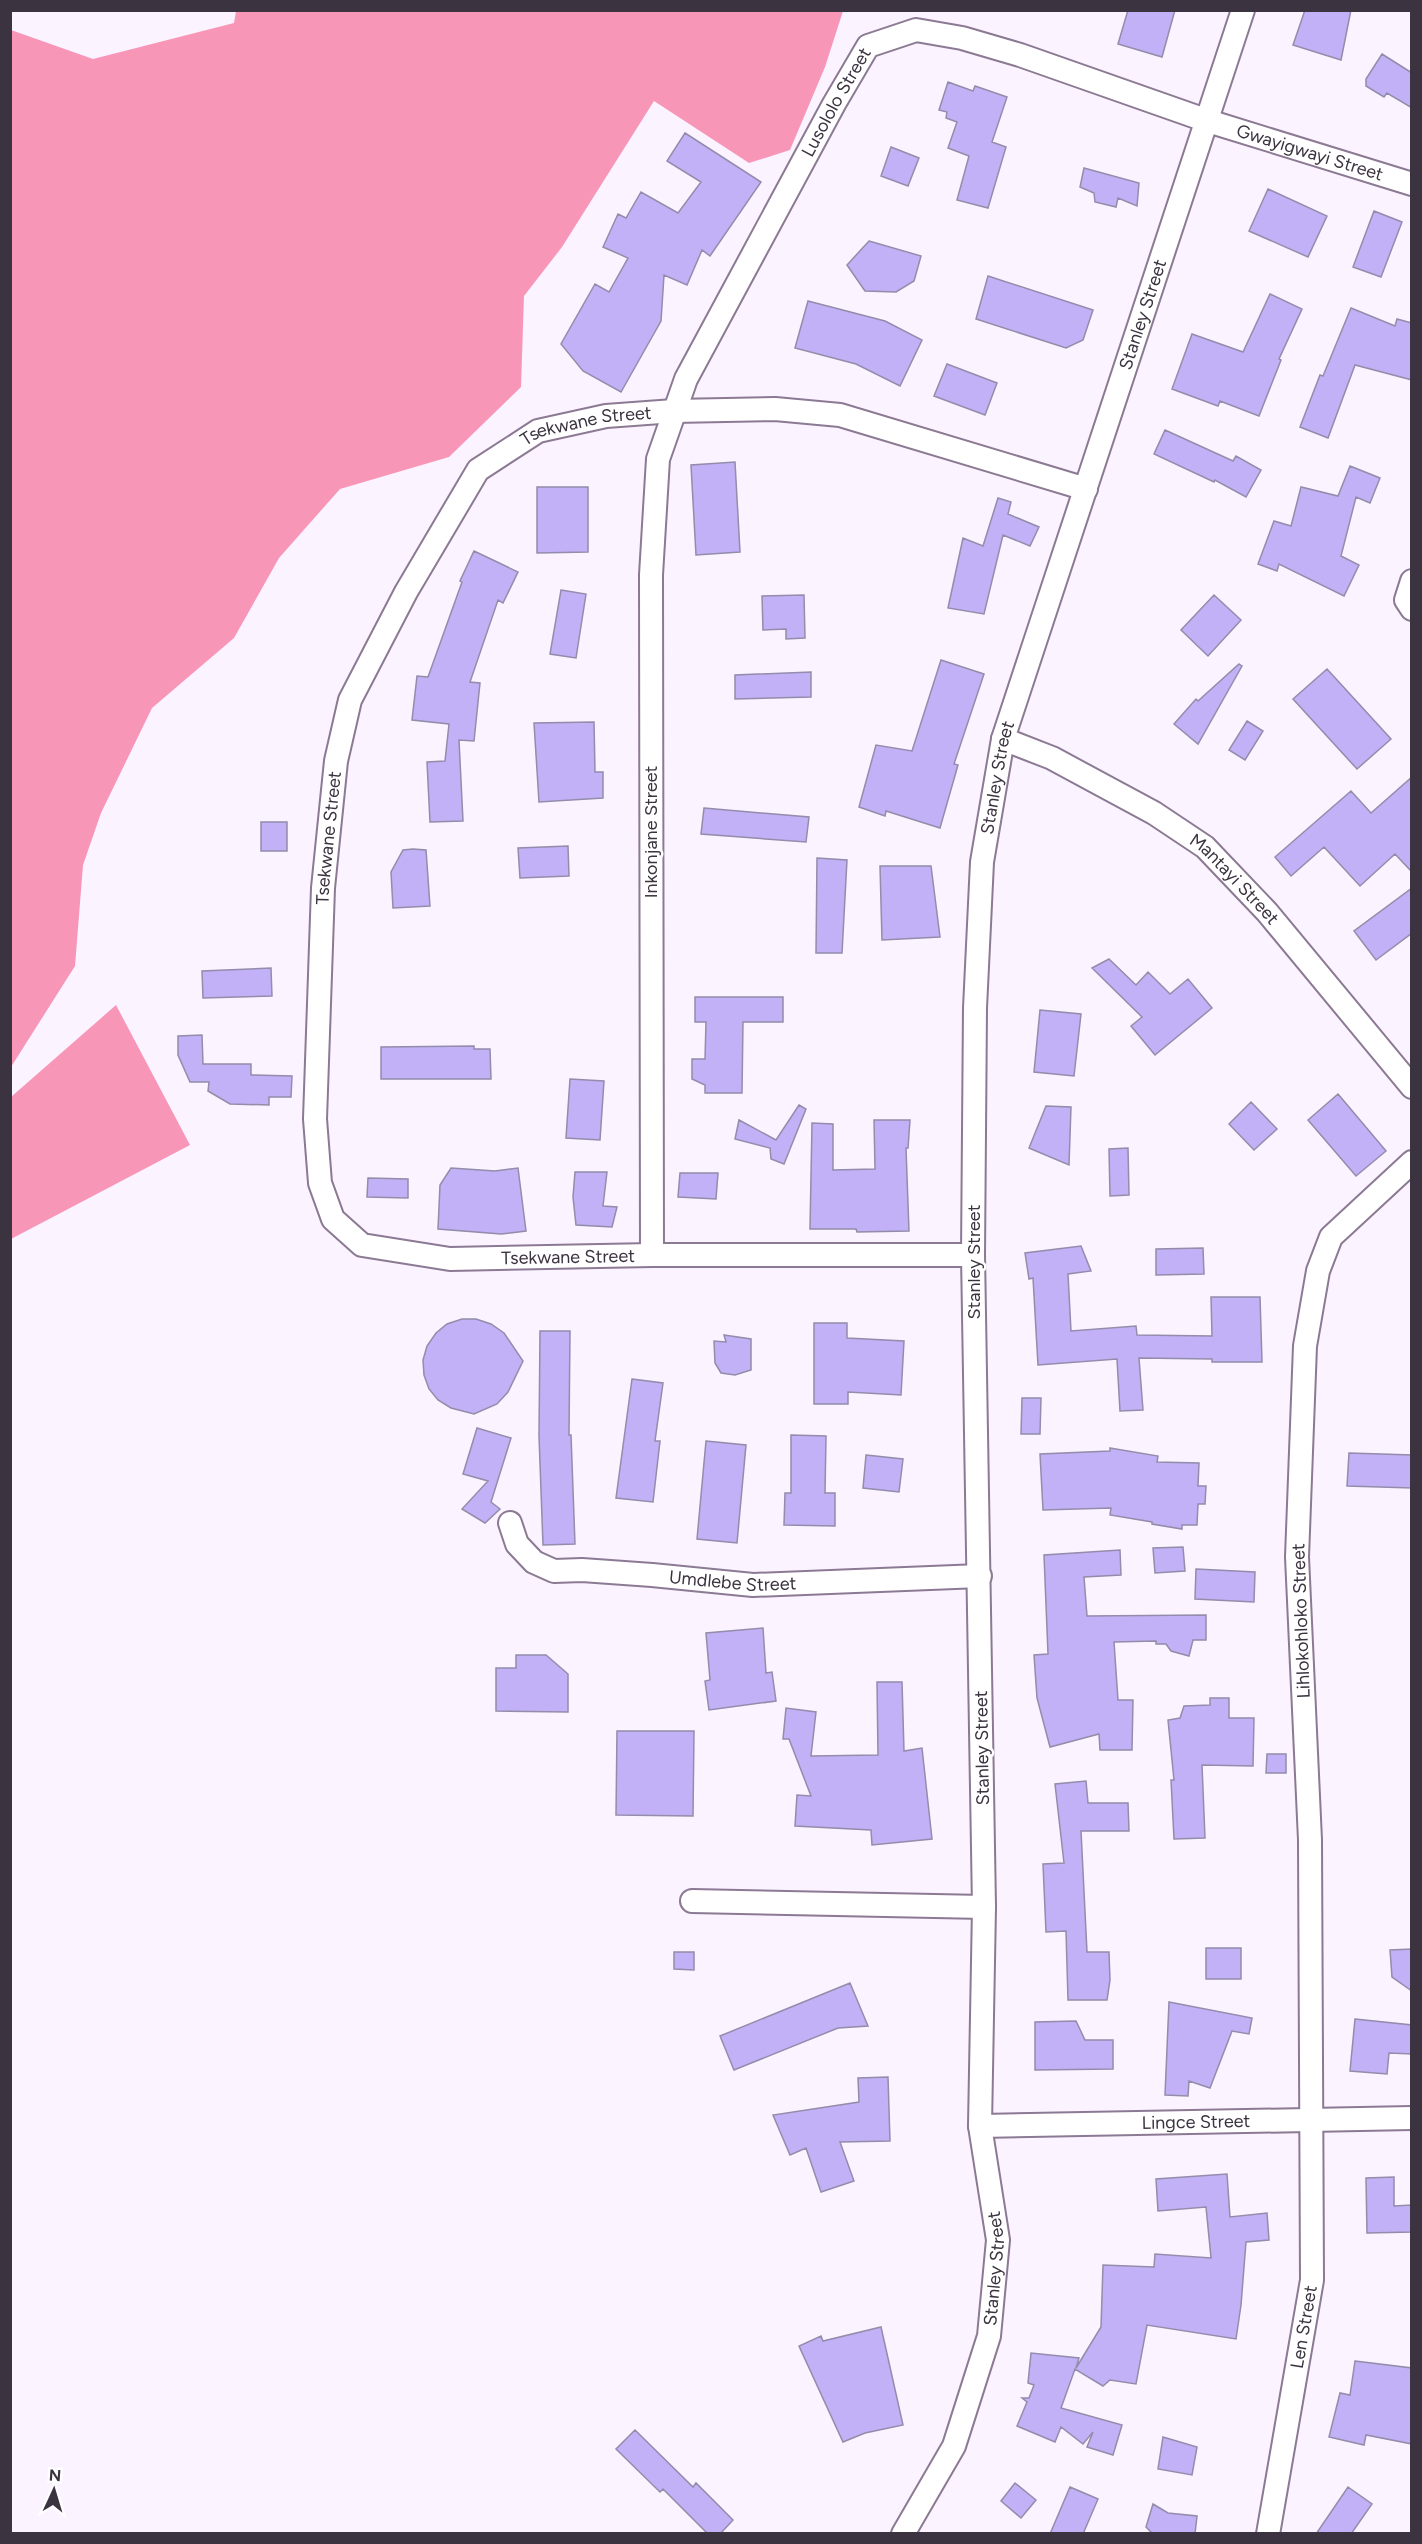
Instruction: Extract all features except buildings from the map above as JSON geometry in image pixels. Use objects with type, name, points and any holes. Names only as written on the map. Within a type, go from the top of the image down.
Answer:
[{"type":"street","name":"Stanley Street","points":[[903,2534],[954,2446],[989,2336],[998,2240],[980,2126],[984,1906],[973,1255],[975,1008],[982,862],[1003,740],[1243,10]]},
{"type":"street","name":"Lusololo Street","points":[[674,411],[698,358],[834,104],[868,46],[916,30],[962,38],[1020,55],[1208,121]]},
{"type":"street","name":"Gwayigwayi Street","points":[[1208,121],[1412,184]]},
{"type":"street","name":"Tsekwane Street","points":[[973,1255],[652,1255],[450,1259],[362,1245],[333,1219],[320,1183],[315,1119],[323,888],[336,761],[350,700],[406,592],[478,471],[538,431],[606,416],[674,411],[775,409],[840,415],[1086,489]]},
{"type":"street","name":"Inkonjane Street","points":[[652,1255],[651,574],[658,459],[674,411]]},
{"type":"street","points":[[1412,581],[1406,600],[1412,609]]},
{"type":"street","name":"Mantayi Street","points":[[1003,740],[1052,758],[1154,813],[1205,847],[1267,912],[1412,1087]]},
{"type":"street","name":"Lihlokohloko Street","points":[[1311,2119],[1310,1840],[1297,1557],[1305,1346],[1318,1271],[1331,1237],[1412,1162]]},
{"type":"street","name":"Umdlebe Street","points":[[510,1523],[517,1544],[534,1562],[554,1571],[594,1570],[753,1585],[980,1576]]},
{"type":"street","points":[[692,1900],[984,1906]]},
{"type":"street","name":"Lingce Street","points":[[980,2126],[1412,2118]]},
{"type":"street","name":"Len Street","points":[[1268,2534],[1312,2280],[1311,2119]]},
{"type":"shaded area","points":[[236,11],[843,11],[825,67],[790,150],[749,163],[654,101],[562,247],[524,296],[521,387],[449,457],[340,489],[279,558],[234,638],[152,708],[101,813],[83,865],[75,966],[11,1067],[11,30],[93,59],[234,23]]},
{"type":"shaded area","points":[[116,1005],[190,1145],[11,1239],[11,1097]]}]
